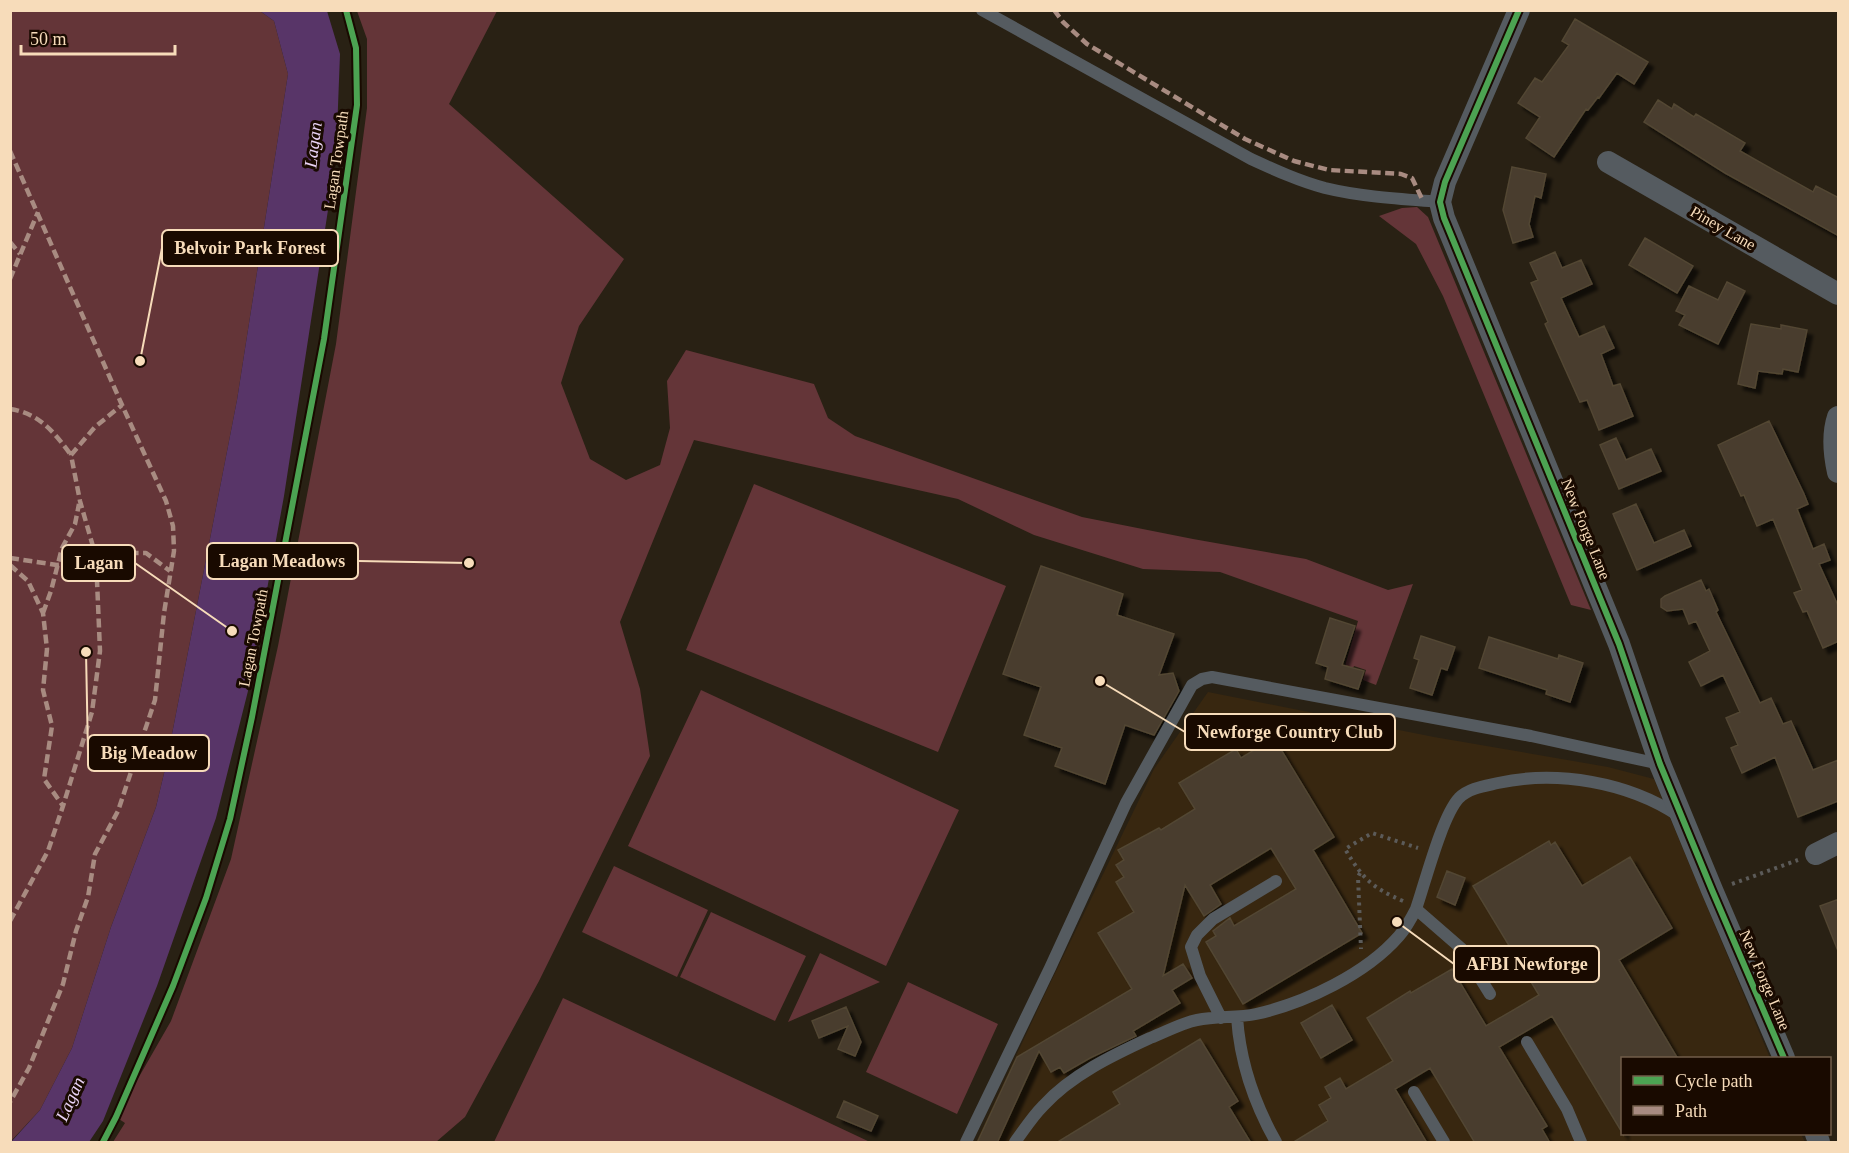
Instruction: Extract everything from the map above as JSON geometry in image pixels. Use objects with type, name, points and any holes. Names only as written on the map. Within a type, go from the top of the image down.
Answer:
[{"type":"street","points":[[1440,202],[1445,182],[1519,10]]},
{"type":"street","name":"Piney Lane","points":[[1608,162],[1839,294]]},
{"type":"street","name":"New Forge Lane","points":[[1440,202],[1444,218],[1619,644],[1660,764],[1783,1057]]},
{"type":"street","points":[[1839,417],[1834,438],[1835,459],[1839,472]]},
{"type":"street","points":[[1816,854],[1839,843]]},
{"type":"lane","points":[[982,10],[1274,170],[1325,188],[1440,202]]},
{"type":"lane","points":[[966,1143],[1126,803],[1192,685],[1202,679],[1212,677],[1510,732],[1660,764]]},
{"type":"lane","points":[[1015,1143],[1029,1123],[1058,1091],[1124,1050],[1180,1025],[1197,1020],[1256,1014],[1299,1001],[1359,970],[1401,934],[1416,909],[1450,813],[1461,796],[1473,789],[1535,777],[1575,780],[1631,793],[1670,810],[1683,819]]},
{"type":"lane","points":[[1221,1018],[1200,976],[1191,947],[1197,935],[1213,919],[1276,881]]},
{"type":"lane","points":[[1416,909],[1462,949],[1490,994]]},
{"type":"lane","points":[[1237,1017],[1244,1067],[1251,1090],[1276,1143]]},
{"type":"lane","points":[[1527,1042],[1567,1109],[1581,1143]]},
{"type":"lane","points":[[1414,1092],[1443,1143]]},
{"type":"path","points":[[1416,909],[1378,890],[1360,873],[1345,849],[1372,833],[1423,850]]},
{"type":"path","points":[[1712,890],[1816,854]]},
{"type":"path","points":[[1360,873],[1358,877],[1359,931],[1362,956]]},
{"type":"shaded area","points":[[11,11],[260,11],[274,21],[288,74],[237,400],[156,807],[111,927],[72,1048],[40,1110],[11,1141]]},
{"type":"shaded area","points":[[357,11],[497,11],[449,104],[624,259],[579,326],[561,383],[590,459],[626,480],[660,465],[670,428],[667,381],[686,350],[814,384],[828,418],[855,436],[1082,517],[1306,559],[1388,590],[1413,584],[1376,685],[1363,680],[1366,670],[1354,666],[1350,675],[1343,673],[1358,621],[1220,572],[1143,569],[1034,535],[958,499],[694,440],[620,622],[640,689],[650,756],[539,981],[465,1117],[436,1142],[113,1142],[125,1123],[116,1117],[171,1021],[231,859],[278,646],[336,344],[367,108],[367,39]]},
{"type":"shaded area","points":[[1417,207],[1428,217],[1591,610],[1571,605],[1443,296],[1416,244],[1379,216],[1402,208]]},
{"type":"shaded area","points":[[754,484],[1006,586],[938,752],[686,650]]},
{"type":"shaded area","points":[[701,690],[959,810],[886,966],[628,846]]},
{"type":"shaded area","points":[[1208,692],[1434,737],[1608,767],[1654,779],[1770,1057],[1621,1057],[1621,1135],[1802,1135],[1805,1142],[976,1142],[1154,769]]},
{"type":"shaded area","points":[[614,866],[708,910],[677,977],[582,932]]},
{"type":"shaded area","points":[[711,912],[806,956],[775,1021],[680,977]]},
{"type":"shaded area","points":[[820,953],[880,982],[788,1022]]},
{"type":"shaded area","points":[[908,982],[998,1024],[957,1114],[866,1072]]},
{"type":"shaded area","points":[[563,998],[870,1142],[494,1142]]},
{"type":"water","points":[[260,11],[327,11],[340,54],[336,158],[284,496],[250,683],[216,818],[157,986],[103,1121],[89,1142],[11,1142],[40,1110],[72,1048],[111,927],[156,807],[166,765],[237,400],[288,74],[274,21]]},
{"type":"building","points":[[1575,19],[1648,62],[1634,84],[1617,73],[1599,98],[1588,110],[1586,109],[1554,157],[1526,138],[1540,117],[1518,103],[1535,78],[1542,82],[1569,45],[1562,41]]},
{"type":"building","points":[[1658,100],[1672,109],[1674,104],[1694,117],[1696,114],[1745,143],[1740,151],[1813,192],[1816,186],[1839,198],[1839,236],[1725,173],[1644,122]]},
{"type":"building","points":[[1512,167],[1546,174],[1541,198],[1535,196],[1529,224],[1533,237],[1513,243],[1503,210]]},
{"type":"building","points":[[1645,238],[1693,266],[1677,293],[1629,265]]},
{"type":"building","points":[[1555,252],[1562,268],[1581,260],[1592,284],[1561,298],[1579,337],[1604,326],[1614,348],[1601,354],[1613,386],[1620,384],[1633,416],[1599,430],[1587,400],[1580,402],[1545,324],[1548,322],[1531,283],[1538,280],[1530,263]]},
{"type":"building","points":[[1727,282],[1745,291],[1718,344],[1679,325],[1685,315],[1676,311],[1689,286],[1718,300]]},
{"type":"building","points":[[1751,324],[1781,329],[1781,325],[1807,330],[1798,372],[1783,369],[1782,374],[1758,371],[1755,388],[1738,384]]},
{"type":"building","points":[[1769,421],[1808,504],[1797,509],[1813,549],[1824,544],[1830,560],[1819,564],[1839,608],[1839,641],[1823,648],[1807,611],[1803,612],[1794,593],[1802,590],[1773,519],[1757,526],[1718,445]]},
{"type":"building","points":[[1616,438],[1626,460],[1651,449],[1661,471],[1619,489],[1600,445]]},
{"type":"building","points":[[1636,504],[1654,543],[1684,530],[1691,546],[1637,570],[1613,514]]},
{"type":"building","points":[[1041,566],[1123,594],[1117,615],[1174,634],[1159,675],[1173,673],[1179,691],[1154,735],[1125,725],[1105,784],[1055,766],[1062,748],[1024,735],[1041,687],[1003,674]]},
{"type":"building","points":[[1701,580],[1706,591],[1709,589],[1718,610],[1716,612],[1760,703],[1771,698],[1783,724],[1791,721],[1813,770],[1838,760],[1838,801],[1798,817],[1775,757],[1742,773],[1731,748],[1738,745],[1726,718],[1740,712],[1723,675],[1701,686],[1689,662],[1710,651],[1696,621],[1689,624],[1683,609],[1667,611],[1661,607],[1661,599],[1665,596]]},
{"type":"building","points":[[1330,618],[1355,626],[1342,665],[1364,671],[1358,689],[1325,679],[1328,667],[1316,663]]},
{"type":"building","points":[[1421,636],[1455,647],[1447,670],[1441,668],[1432,695],[1410,688],[1419,660],[1414,658]]},
{"type":"building","points":[[1489,637],[1558,659],[1559,655],[1583,663],[1570,702],[1546,694],[1547,690],[1479,668]]},
{"type":"building","points":[[1274,738],[1334,837],[1313,850],[1362,933],[1243,1004],[1206,942],[1216,936],[1213,931],[1230,918],[1234,926],[1296,889],[1271,848],[1210,885],[1221,904],[1204,916],[1185,885],[1163,976],[1183,964],[1192,978],[1172,990],[1180,1003],[1133,1031],[1136,1036],[1064,1073],[1060,1067],[1051,1072],[1039,1051],[997,1143],[977,1143],[1017,1057],[1132,989],[1098,933],[1134,912],[1116,882],[1124,877],[1116,865],[1124,860],[1118,850],[1159,828],[1161,830],[1195,809],[1179,783],[1236,749],[1241,758]]},
{"type":"building","points":[[1549,841],[1551,845],[1555,842],[1582,886],[1630,857],[1672,928],[1619,960],[1677,1057],[1621,1057],[1621,1131],[1552,1016],[1499,1047],[1547,1126],[1542,1129],[1550,1143],[1475,1143],[1430,1068],[1395,1089],[1427,1143],[1292,1143],[1328,1121],[1319,1105],[1331,1098],[1325,1087],[1340,1078],[1346,1089],[1393,1061],[1367,1018],[1410,991],[1411,993],[1452,969],[1486,1026],[1539,995],[1473,886]]},
{"type":"building","points":[[1447,871],[1465,878],[1455,905],[1437,897]]},
{"type":"building","points":[[1839,899],[1839,951],[1838,951],[1820,906]]},
{"type":"building","points":[[1332,1005],[1352,1040],[1321,1058],[1301,1023]]},
{"type":"building","points":[[846,1007],[861,1042],[855,1056],[838,1049],[848,1026],[819,1038],[812,1021]]},
{"type":"building","points":[[1200,1039],[1238,1101],[1229,1107],[1251,1143],[1056,1143],[1120,1104],[1113,1092]]},
{"type":"building","points":[[844,1101],[878,1116],[871,1131],[837,1117]]},
{"type":"marked path","points":[[1054,10],[1063,22],[1087,44],[1245,139],[1294,161],[1329,170],[1401,174],[1412,178],[1423,201]]},
{"type":"marked path","points":[[10,151],[166,501],[173,526],[174,551],[164,613],[155,700],[118,811],[95,854],[88,897],[76,931],[63,984],[29,1068],[10,1102]]},
{"type":"marked path","points":[[10,279],[38,212]]},
{"type":"marked path","points":[[10,242],[20,254]]},
{"type":"marked path","points":[[10,921],[48,851],[92,712],[100,651],[96,557],[80,501],[71,455],[95,427],[122,405]]},
{"type":"marked path","points":[[10,409],[30,415],[45,425],[71,455]]},
{"type":"marked path","points":[[43,613],[62,548],[75,524],[79,504]]},
{"type":"marked path","points":[[10,558],[57,565],[78,563],[119,553],[146,553],[170,571]]},
{"type":"marked path","points":[[10,565],[28,581],[43,613],[47,649],[43,690],[52,726],[44,779],[63,806]]},
{"type":"cycle path","name":"Lagan Towpath","points":[[103,1142],[173,986],[206,898],[230,819],[252,717],[324,339],[357,105],[356,48],[346,10]]},
{"type":"cycle path","points":[[1519,10],[1445,182],[1440,202],[1444,218],[1619,644],[1660,764],[1784,1057]]},
{"type":"place","name":"Belvoir Park Forest","points":[[140,361]]},
{"type":"place","name":"Lagan Meadows","points":[[469,563]]},
{"type":"place","name":"Lagan","points":[[232,631]]},
{"type":"place","name":"Big Meadow","points":[[86,652]]},
{"type":"place","name":"Newforge Country Club","points":[[1100,681]]},
{"type":"place","name":"AFBI Newforge","points":[[1397,922]]}]
